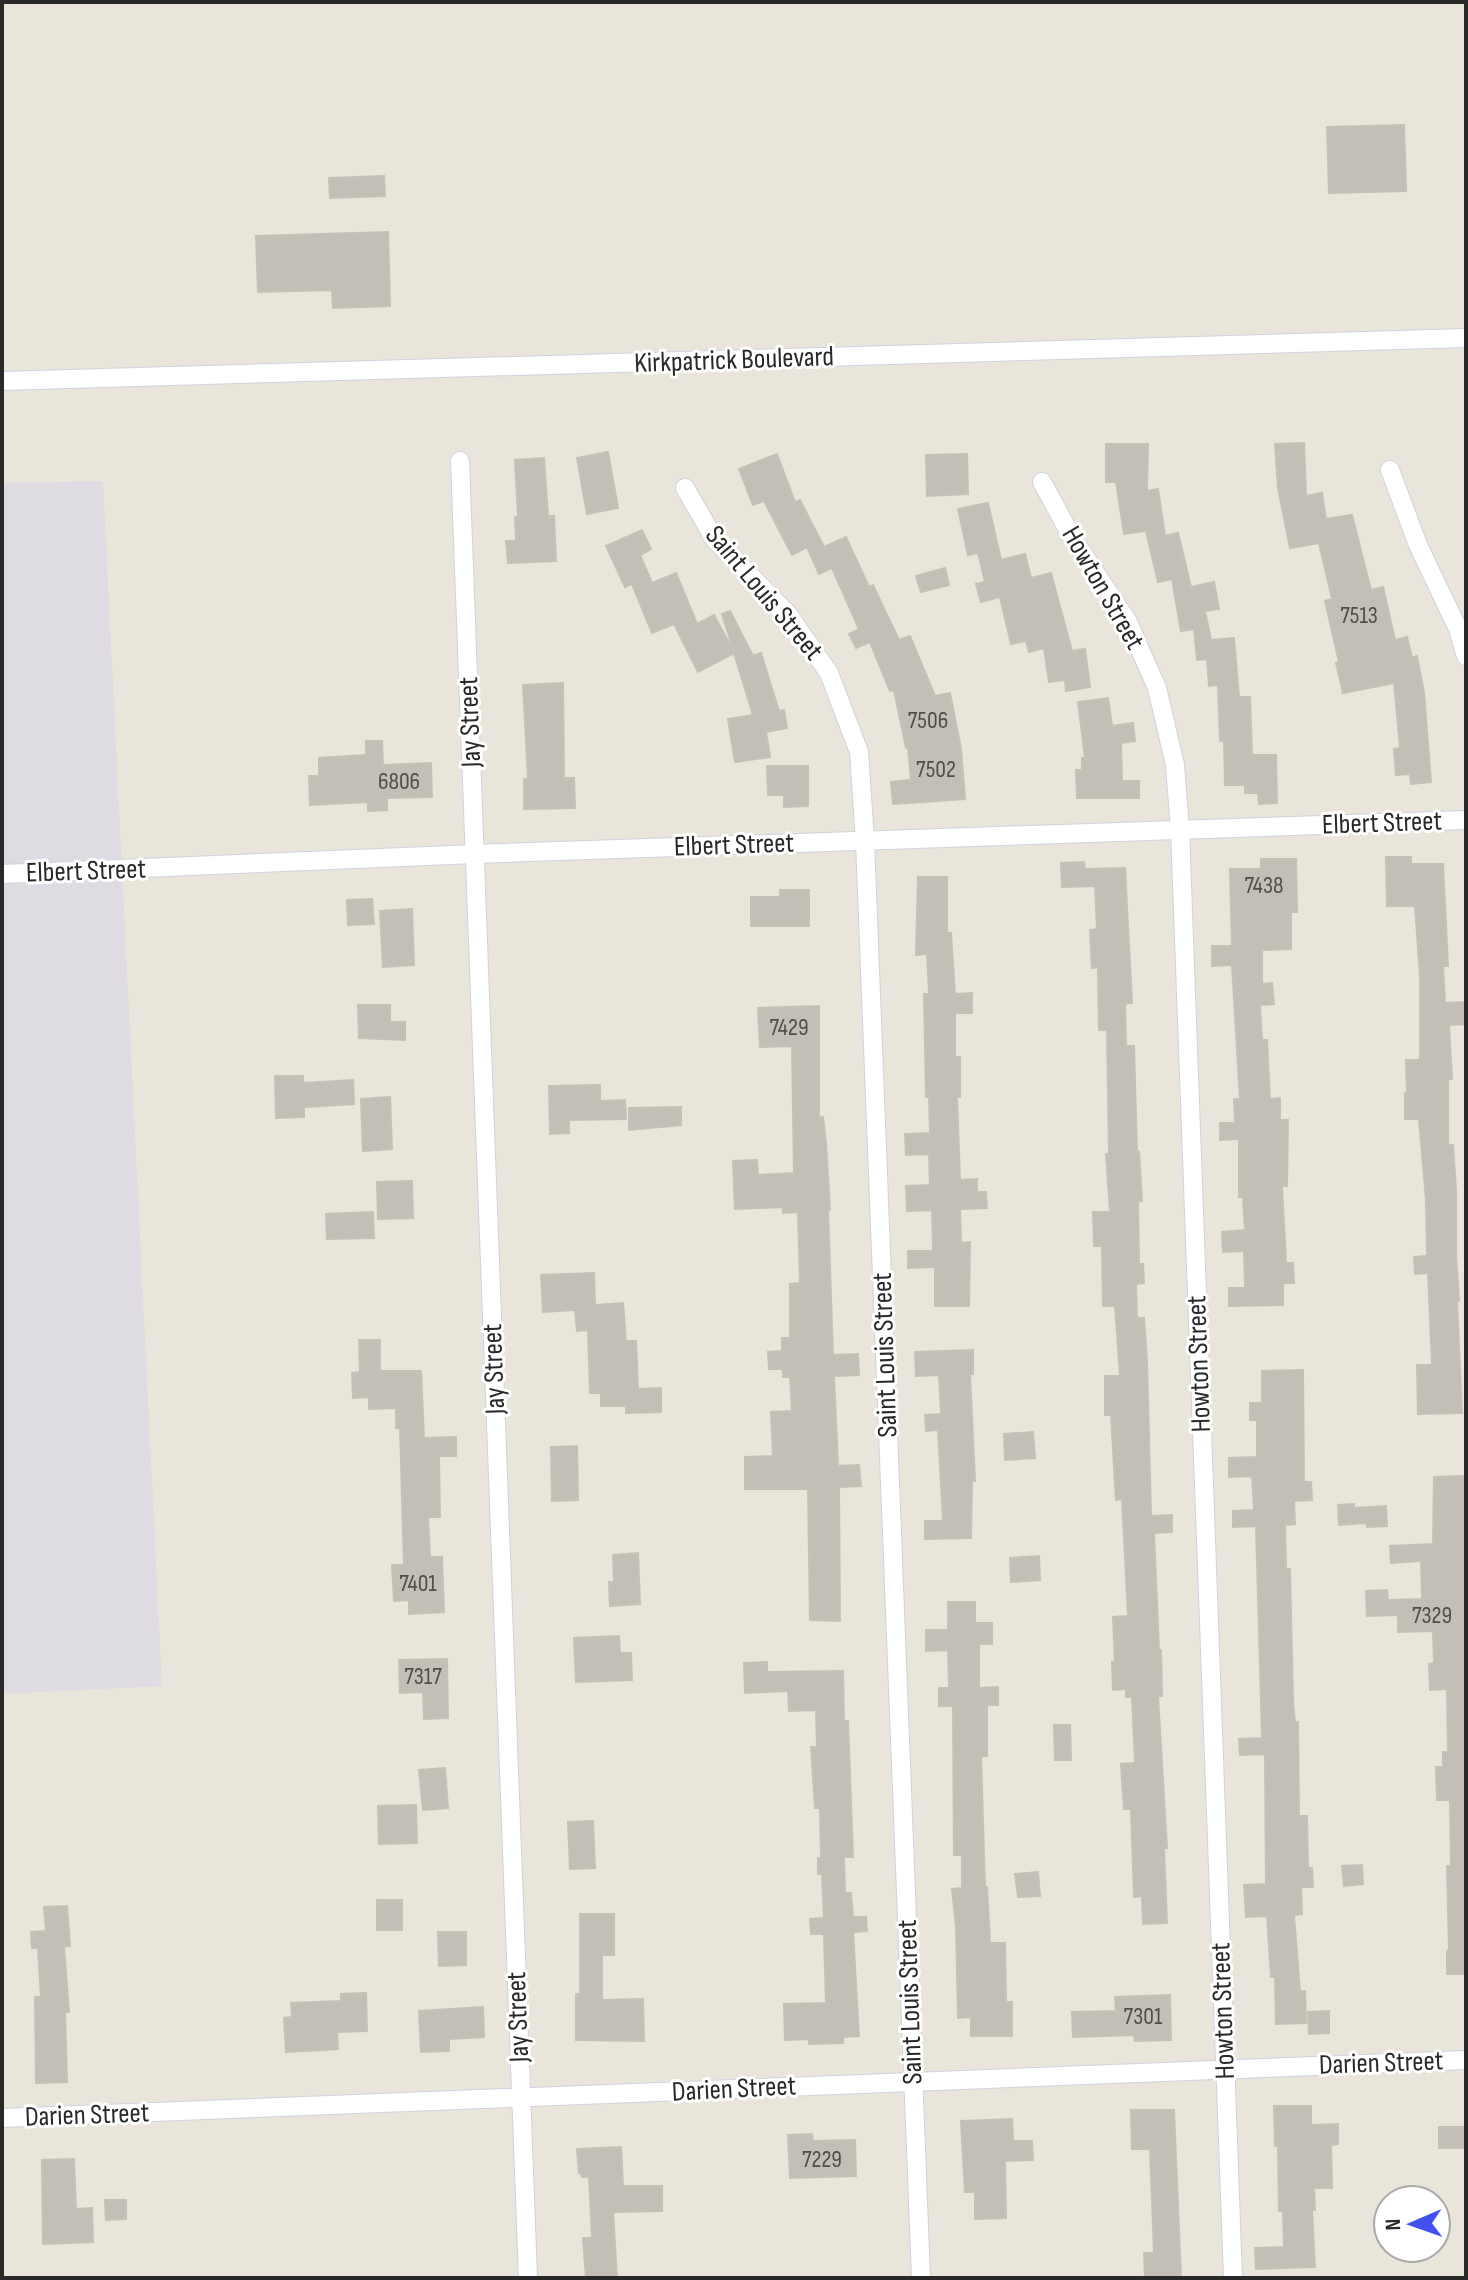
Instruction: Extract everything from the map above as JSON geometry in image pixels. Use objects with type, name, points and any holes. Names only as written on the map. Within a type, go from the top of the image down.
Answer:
[{"type":"street","name":"Kirkpatrick Boulevard","points":[[2,381],[1466,338]]},
{"type":"street","name":"Jay Street","points":[[460,461],[528,2278]]},
{"type":"street","points":[[1390,470],[1418,545],[1458,629],[1466,656]]},
{"type":"street","name":"Howton Street","points":[[1042,482],[1073,539],[1128,622],[1157,688],[1175,765],[1180,829],[1233,2278]]},
{"type":"street","name":"Saint Louis Street","points":[[685,488],[715,540],[787,613],[829,673],[859,752],[921,2278]]},
{"type":"street","name":"Elbert Street","points":[[2,874],[475,854],[1466,820]]},
{"type":"street","name":"Darien Street","points":[[2,2118],[1466,2060]]},
{"type":"shaded area","points":[[103,481],[162,1686],[2,1694],[2,483]]},
{"type":"building","points":[[1404,125],[1406,191],[1329,193],[1327,127]]},
{"type":"building","points":[[384,176],[385,196],[330,198],[329,178]]},
{"type":"building","points":[[388,232],[390,306],[333,308],[332,290],[258,292],[256,236]]},
{"type":"building","points":[[1304,443],[1306,496],[1322,493],[1326,519],[1352,515],[1371,590],[1383,587],[1395,640],[1407,637],[1412,658],[1417,656],[1424,693],[1431,782],[1411,784],[1410,774],[1396,775],[1394,749],[1400,748],[1394,683],[1343,693],[1325,601],[1332,599],[1319,543],[1290,548],[1278,488],[1275,444]]},
{"type":"building","points":[[1106,444],[1148,444],[1147,491],[1158,489],[1165,536],[1178,533],[1191,587],[1214,582],[1219,609],[1205,611],[1211,640],[1234,638],[1239,697],[1250,697],[1252,755],[1276,755],[1277,803],[1259,804],[1258,793],[1245,793],[1245,785],[1225,785],[1218,685],[1209,686],[1207,659],[1197,660],[1194,629],[1181,631],[1172,579],[1158,582],[1146,531],[1124,534],[1116,482],[1106,482]]},
{"type":"building","points":[[608,452],[618,508],[587,514],[577,458]]},
{"type":"building","points":[[777,454],[795,502],[800,500],[824,547],[846,537],[869,587],[873,585],[899,640],[910,636],[935,696],[950,693],[961,749],[965,799],[893,804],[891,782],[911,780],[908,748],[894,690],[890,691],[870,642],[856,648],[849,634],[859,629],[832,568],[819,574],[807,547],[792,555],[764,501],[753,505],[739,469]]},
{"type":"building","points":[[967,454],[968,494],[927,496],[926,455]]},
{"type":"building","points":[[544,458],[548,516],[554,516],[556,561],[508,563],[506,541],[516,541],[515,517],[518,517],[515,460]]},
{"type":"building","points":[[988,503],[1001,560],[1025,554],[1031,578],[1051,573],[1072,651],[1085,649],[1090,687],[1066,691],[1065,680],[1049,682],[1044,648],[1029,652],[1026,641],[1011,644],[1000,597],[981,602],[976,584],[985,582],[978,553],[968,555],[958,509]]},
{"type":"building","points":[[642,530],[651,549],[640,555],[652,583],[676,573],[697,624],[714,615],[734,652],[722,614],[730,611],[753,656],[761,653],[779,711],[784,710],[787,728],[766,732],[770,757],[735,762],[728,719],[753,715],[734,653],[698,672],[674,624],[652,633],[632,584],[625,587],[606,546]]},
{"type":"building","points":[[945,568],[949,585],[921,592],[916,576]]},
{"type":"building","points":[[563,683],[564,778],[574,778],[575,808],[524,809],[524,779],[528,779],[523,685]]},
{"type":"building","points":[[1108,698],[1112,726],[1133,723],[1135,741],[1121,743],[1122,781],[1139,781],[1139,798],[1077,798],[1076,770],[1082,770],[1082,758],[1085,758],[1078,702]]},
{"type":"building","points":[[366,741],[382,741],[383,765],[431,763],[432,797],[387,798],[387,810],[368,811],[368,802],[310,805],[309,776],[319,776],[319,758],[366,755]]},
{"type":"building","points":[[767,766],[808,766],[808,806],[784,807],[784,795],[768,795]]},
{"type":"building","points":[[1386,857],[1411,857],[1411,864],[1443,864],[1448,966],[1443,966],[1445,1003],[1466,1002],[1466,1024],[1449,1025],[1452,1079],[1448,1079],[1448,1145],[1453,1145],[1456,1190],[1462,1413],[1418,1414],[1417,1365],[1432,1365],[1428,1273],[1415,1274],[1414,1257],[1427,1256],[1426,1200],[1419,1119],[1405,1119],[1405,1093],[1406,1060],[1420,1060],[1420,977],[1415,906],[1387,906]]},
{"type":"building","points":[[1261,859],[1296,859],[1297,912],[1291,912],[1291,949],[1262,950],[1262,984],[1272,983],[1274,1004],[1260,1005],[1262,1040],[1267,1040],[1270,1099],[1280,1098],[1280,1120],[1288,1120],[1287,1186],[1282,1186],[1286,1263],[1293,1263],[1294,1283],[1283,1283],[1283,1305],[1229,1306],[1229,1288],[1245,1288],[1244,1251],[1223,1252],[1222,1232],[1245,1230],[1243,1197],[1239,1197],[1239,1139],[1220,1140],[1220,1123],[1235,1123],[1234,1099],[1240,1099],[1232,965],[1212,966],[1212,946],[1232,946],[1230,869],[1261,869]]},
{"type":"building","points":[[1084,862],[1085,869],[1125,868],[1132,1003],[1125,1004],[1126,1046],[1134,1046],[1137,1152],[1142,1201],[1138,1201],[1139,1264],[1143,1264],[1144,1283],[1136,1284],[1137,1318],[1144,1318],[1151,1516],[1172,1515],[1172,1532],[1154,1533],[1161,1650],[1162,1696],[1158,1696],[1167,1848],[1164,1848],[1167,1923],[1143,1924],[1142,1896],[1134,1897],[1131,1809],[1124,1809],[1121,1764],[1135,1763],[1132,1697],[1126,1697],[1126,1689],[1113,1690],[1113,1617],[1128,1616],[1122,1499],[1116,1500],[1111,1415],[1105,1415],[1105,1376],[1120,1376],[1115,1306],[1103,1306],[1102,1246],[1094,1246],[1093,1212],[1110,1212],[1106,1154],[1109,1154],[1107,1030],[1099,1030],[1098,967],[1092,968],[1090,930],[1097,929],[1095,886],[1062,887],[1061,863]]},
{"type":"building","points":[[918,877],[947,877],[947,933],[951,933],[955,994],[972,993],[972,1013],[955,1013],[955,1057],[960,1057],[960,1097],[957,1097],[960,1180],[977,1179],[977,1192],[986,1192],[987,1208],[960,1209],[961,1243],[970,1242],[969,1306],[935,1306],[935,1267],[908,1268],[908,1251],[933,1251],[932,1210],[907,1211],[906,1186],[930,1185],[929,1154],[906,1155],[905,1134],[930,1133],[929,1097],[926,1097],[924,994],[929,994],[927,954],[916,955]]},
{"type":"building","points":[[780,890],[809,890],[809,926],[751,926],[751,897],[780,897]]},
{"type":"building","points":[[372,899],[374,924],[348,925],[347,900]]},
{"type":"building","points":[[412,909],[414,965],[383,967],[380,911]]},
{"type":"building","points":[[358,1005],[390,1005],[390,1022],[405,1022],[405,1040],[359,1038]]},
{"type":"building","points":[[819,1006],[819,1118],[823,1117],[830,1210],[833,1355],[858,1354],[859,1375],[834,1376],[838,1466],[859,1465],[861,1486],[839,1487],[840,1621],[810,1620],[808,1489],[745,1489],[745,1457],[773,1456],[771,1412],[792,1411],[790,1377],[783,1377],[783,1369],[769,1369],[768,1352],[782,1351],[782,1338],[790,1338],[790,1284],[800,1283],[798,1212],[783,1213],[783,1207],[735,1209],[733,1161],[757,1160],[758,1175],[794,1173],[792,1046],[760,1047],[758,1008]]},
{"type":"building","points":[[275,1076],[303,1076],[303,1083],[353,1080],[354,1104],[304,1107],[304,1117],[276,1118]]},
{"type":"building","points":[[600,1085],[600,1101],[625,1100],[626,1119],[569,1120],[569,1133],[550,1134],[549,1086]]},
{"type":"building","points":[[390,1097],[392,1149],[363,1151],[361,1099]]},
{"type":"building","points":[[681,1107],[681,1125],[629,1130],[629,1108]]},
{"type":"building","points":[[412,1181],[413,1218],[378,1219],[377,1182]]},
{"type":"building","points":[[373,1212],[374,1238],[327,1239],[326,1214]]},
{"type":"building","points":[[594,1273],[595,1305],[623,1303],[626,1341],[636,1341],[638,1389],[661,1388],[661,1412],[626,1413],[626,1406],[601,1406],[601,1393],[590,1393],[588,1330],[577,1331],[575,1310],[543,1312],[541,1275]]},
{"type":"building","points":[[359,1340],[380,1340],[380,1371],[421,1371],[424,1438],[456,1437],[456,1456],[439,1456],[440,1517],[428,1517],[430,1557],[442,1557],[444,1612],[409,1614],[409,1600],[394,1601],[392,1565],[404,1565],[400,1428],[396,1428],[396,1408],[369,1409],[369,1397],[353,1398],[352,1373],[360,1372]]},
{"type":"building","points":[[973,1350],[973,1374],[970,1374],[975,1481],[972,1481],[971,1538],[925,1539],[925,1521],[943,1521],[938,1430],[926,1431],[925,1415],[941,1414],[939,1375],[916,1376],[915,1352]]},
{"type":"building","points":[[1303,1370],[1304,1482],[1311,1482],[1312,1500],[1294,1501],[1295,1524],[1285,1525],[1286,1569],[1290,1569],[1293,1702],[1295,1723],[1298,1722],[1299,1816],[1307,1816],[1308,1868],[1312,1868],[1313,1887],[1301,1887],[1302,1914],[1294,1915],[1300,1991],[1305,1991],[1306,2023],[1276,2024],[1275,1977],[1271,1977],[1267,1916],[1246,1917],[1244,1885],[1266,1884],[1265,1754],[1240,1755],[1239,1739],[1262,1738],[1256,1526],[1233,1527],[1233,1511],[1254,1510],[1252,1476],[1229,1477],[1229,1458],[1257,1457],[1257,1420],[1250,1420],[1250,1403],[1262,1403],[1262,1371]]},
{"type":"building","points":[[1033,1432],[1035,1458],[1005,1460],[1004,1434]]},
{"type":"building","points":[[577,1446],[578,1500],[552,1501],[551,1447]]},
{"type":"building","points":[[1463,1476],[1466,1483],[1466,1974],[1447,1974],[1450,1800],[1437,1800],[1436,1767],[1443,1767],[1443,1752],[1448,1752],[1447,1689],[1430,1690],[1429,1664],[1434,1663],[1433,1631],[1398,1632],[1398,1615],[1367,1616],[1366,1591],[1387,1590],[1388,1600],[1422,1599],[1421,1561],[1391,1563],[1390,1546],[1433,1544],[1434,1477]]},
{"type":"building","points":[[1354,1504],[1354,1508],[1386,1506],[1387,1526],[1367,1527],[1367,1523],[1339,1525],[1338,1505]]},
{"type":"building","points":[[638,1553],[640,1604],[610,1606],[609,1582],[614,1582],[613,1555]]},
{"type":"building","points":[[1039,1556],[1040,1580],[1011,1582],[1010,1558]]},
{"type":"building","points":[[948,1602],[975,1602],[975,1623],[992,1623],[992,1644],[979,1644],[979,1688],[998,1687],[998,1705],[987,1705],[987,1756],[981,1756],[985,1887],[990,1943],[1005,1943],[1006,2002],[1012,2002],[1012,2036],[971,2036],[971,2017],[958,2018],[952,1889],[962,1888],[962,1855],[954,1855],[953,1706],[939,1706],[939,1688],[949,1688],[948,1650],[926,1651],[926,1630],[948,1630]]},
{"type":"building","points":[[619,1636],[620,1653],[631,1653],[632,1680],[576,1682],[574,1638]]},
{"type":"building","points":[[447,1659],[448,1718],[424,1719],[423,1692],[400,1693],[399,1660]]},
{"type":"building","points":[[767,1662],[767,1672],[843,1671],[853,1857],[844,1857],[845,1893],[851,1893],[853,1917],[866,1917],[867,1931],[853,1932],[859,2036],[843,2037],[843,2043],[809,2044],[809,2039],[785,2040],[784,2004],[826,2003],[824,1934],[811,1934],[810,1919],[824,1918],[822,1874],[818,1874],[818,1858],[821,1858],[820,1808],[815,1808],[811,1747],[817,1747],[816,1710],[789,1711],[788,1691],[745,1693],[744,1663]]},
{"type":"building","points":[[1054,1725],[1070,1725],[1071,1760],[1055,1760]]},
{"type":"building","points":[[445,1768],[448,1808],[423,1810],[419,1770]]},
{"type":"building","points":[[416,1805],[417,1843],[379,1844],[378,1806]]},
{"type":"building","points":[[593,1821],[595,1868],[570,1869],[568,1822]]},
{"type":"building","points":[[1362,1865],[1363,1884],[1344,1886],[1342,1866]]},
{"type":"building","points":[[1038,1872],[1040,1896],[1018,1897],[1015,1874]]},
{"type":"building","points":[[377,1900],[402,1900],[402,1930],[377,1930]]},
{"type":"building","points":[[67,1906],[70,1946],[64,1946],[69,2012],[65,2012],[67,2082],[36,2083],[35,1997],[41,1997],[38,1948],[32,1948],[31,1932],[46,1931],[44,1907]]},
{"type":"building","points":[[580,1914],[614,1914],[614,1955],[602,1955],[602,2000],[643,1999],[644,2041],[576,2040],[576,1994],[580,1994]]},
{"type":"building","points":[[438,1932],[466,1932],[466,1965],[439,1966]]},
{"type":"building","points":[[366,1993],[367,2031],[337,2032],[338,2049],[286,2052],[284,2018],[292,2017],[291,2003],[341,2001],[341,1994]]},
{"type":"building","points":[[1170,1995],[1171,2040],[1135,2041],[1134,2035],[1073,2037],[1072,2012],[1116,2011],[1115,1997]]},
{"type":"building","points":[[483,2007],[484,2037],[449,2039],[449,2051],[421,2052],[419,2011]]},
{"type":"building","points":[[1329,2011],[1329,2033],[1309,2034],[1308,2012]]},
{"type":"building","points":[[1274,2106],[1311,2106],[1311,2125],[1338,2124],[1338,2144],[1331,2145],[1332,2188],[1314,2188],[1315,2267],[1256,2269],[1255,2248],[1284,2247],[1283,2211],[1279,2211]]},
{"type":"building","points":[[1131,2110],[1174,2110],[1181,2278],[1145,2278],[1144,2253],[1154,2253],[1150,2149],[1132,2149]]},
{"type":"building","points":[[1012,2119],[1013,2141],[1032,2141],[1033,2160],[1005,2161],[1006,2218],[975,2219],[975,2192],[965,2192],[961,2121]]},
{"type":"building","points":[[1439,2127],[1466,2127],[1466,2148],[1439,2148]]},
{"type":"building","points":[[812,2134],[813,2141],[855,2140],[856,2176],[790,2178],[788,2135]]},
{"type":"building","points":[[621,2147],[623,2186],[662,2186],[662,2211],[613,2212],[617,2278],[586,2278],[583,2238],[592,2238],[589,2177],[582,2177],[579,2173],[577,2149]]},
{"type":"building","points":[[74,2159],[76,2209],[92,2208],[93,2242],[43,2244],[42,2160]]},
{"type":"building","points":[[105,2200],[126,2200],[126,2219],[106,2220]]}]
